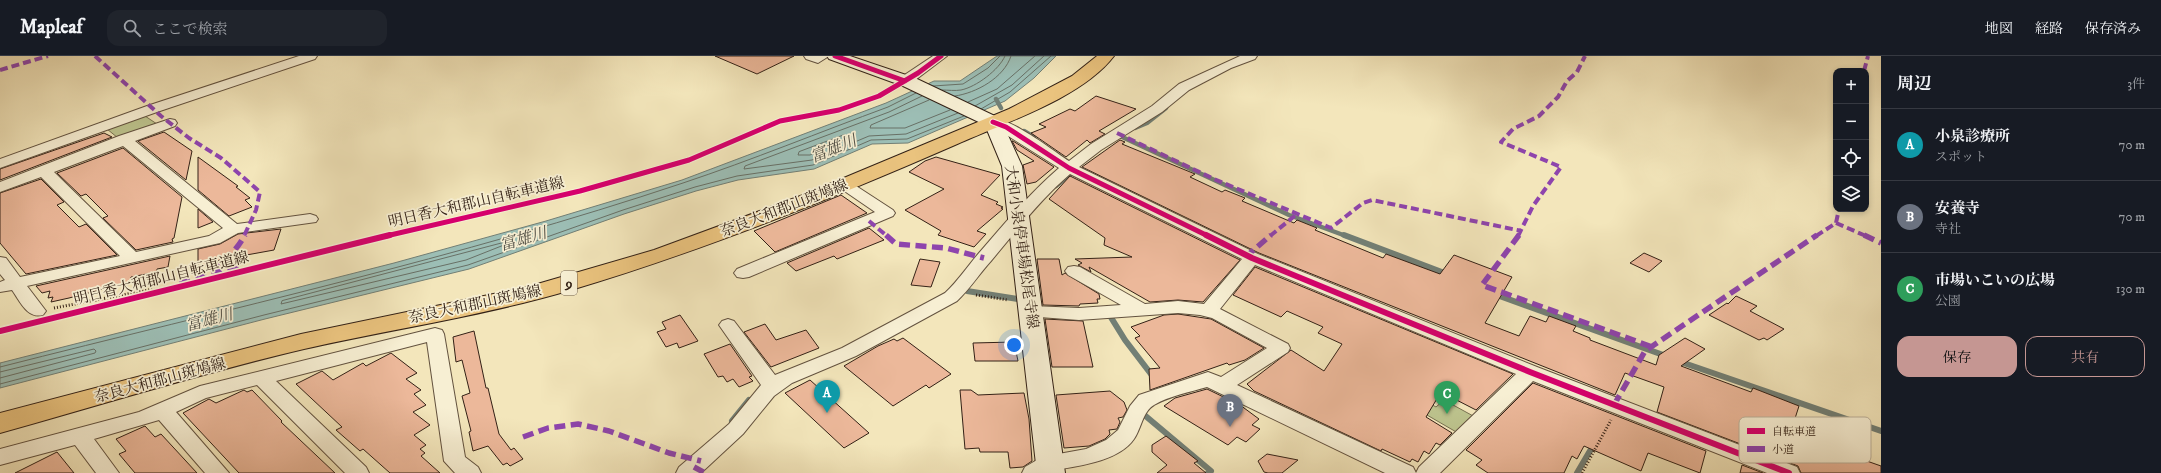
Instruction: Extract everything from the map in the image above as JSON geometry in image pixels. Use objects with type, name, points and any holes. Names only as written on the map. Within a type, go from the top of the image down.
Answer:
[{"type":"main road","points":[[835,56],[907,82],[989,119]]},
{"type":"main road","name":"奈良大和郡山斑鳩線","points":[[0,423],[302,342],[556,287],[685,246],[845,185],[989,119],[1069,85],[1099,65],[1106,56]]},
{"type":"main road","name":"大和小泉停車場松尾寺線","points":[[989,119],[1012,166],[1032,309],[1045,470]]},
{"type":"street","points":[[0,164],[152,109],[311,56]]},
{"type":"street","points":[[810,56],[818,59],[823,56]]},
{"type":"street","points":[[907,82],[940,56]]},
{"type":"street","points":[[687,473],[736,429],[769,383],[849,352],[955,293],[1050,184],[1069,168],[1096,147],[1156,110],[1184,87],[1227,65],[1251,56]]},
{"type":"street","points":[[989,119],[1006,127],[1069,168],[1252,258],[1530,372],[1739,454]]},
{"type":"street","points":[[0,187],[124,139],[170,123]]},
{"type":"street","points":[[124,139],[234,229]]},
{"type":"street","points":[[43,170],[132,258]]},
{"type":"street","points":[[743,273],[887,213],[845,185]]},
{"type":"street","points":[[8,285],[214,240],[234,229],[310,219]]},
{"type":"street","points":[[1208,311],[1252,258]]},
{"type":"street","points":[[0,262],[8,285],[37,311]]},
{"type":"street","points":[[1074,271],[1143,310]]},
{"type":"street","points":[[1032,309],[1107,312],[1178,307],[1208,311],[1218,314],[1281,348],[1222,386]]},
{"type":"street","points":[[728,326],[769,383]]},
{"type":"street","points":[[0,457],[145,418],[200,393],[435,334],[455,461],[470,473]]},
{"type":"street","points":[[1427,473],[1530,372]]},
{"type":"street","points":[[261,378],[358,473]]},
{"type":"street","points":[[1045,470],[1089,456],[1113,446],[1126,435],[1137,412],[1146,400],[1208,379],[1405,473]]},
{"type":"street","points":[[162,410],[218,473]]},
{"type":"street","points":[[79,436],[108,473]]},
{"type":"street","points":[[1763,463],[1789,473]]},
{"type":"path","points":[[37,311],[154,289],[160,292]]},
{"type":"path","points":[[955,293],[1002,299],[1032,309]]},
{"type":"path","points":[[1582,473],[1616,411],[1614,405]]},
{"type":"green space","points":[[145,116],[157,124],[118,138],[107,129]]},
{"type":"green space","points":[[1444,400],[1475,417],[1458,433],[1420,411],[1429,403],[1436,407]]},
{"type":"water","name":"富雄川","points":[[997,56],[1056,56],[1034,78],[1005,101],[908,143],[872,144],[814,169],[738,180],[696,191],[624,214],[469,269],[265,319],[0,388],[0,363],[394,263],[546,221],[682,180],[886,103],[934,81],[960,81]]},
{"type":"building","points":[[715,56],[794,56],[757,74]]},
{"type":"building","points":[[1096,96],[1136,109],[1099,131],[1105,134],[1090,143],[1087,140],[1066,157],[1031,133],[1046,127],[1039,124],[1070,109],[1075,111]]},
{"type":"building","points":[[164,132],[192,151],[186,180],[138,141]]},
{"type":"building","points":[[104,133],[112,137],[0,180],[0,169]]},
{"type":"building","points":[[1120,140],[1125,142],[1122,144],[1195,174],[1190,177],[1222,192],[1225,190],[1245,198],[1242,201],[1294,223],[1297,220],[1317,228],[1315,230],[1383,258],[1386,254],[1440,274],[1454,255],[1512,277],[1485,323],[1519,336],[1530,316],[1546,322],[1549,316],[1576,326],[1573,331],[1590,338],[1590,340],[1656,365],[1659,355],[1685,338],[1705,349],[1681,366],[1751,392],[1753,388],[1799,406],[1795,417],[1739,417],[1739,443],[1657,412],[1664,387],[1625,373],[1615,395],[1259,253],[1082,167]]},
{"type":"building","points":[[1012,141],[1054,167],[1036,182],[1027,184],[1023,165],[1034,161],[1017,150]]},
{"type":"building","points":[[123,148],[182,197],[174,238],[172,239],[173,242],[136,250],[103,218],[108,216],[86,194],[81,196],[57,173]]},
{"type":"building","points":[[198,157],[238,186],[236,187],[250,198],[245,200],[252,207],[229,216],[198,190]]},
{"type":"building","points":[[936,157],[1000,175],[981,195],[998,202],[996,204],[1003,207],[1001,208],[1003,209],[977,231],[986,234],[974,247],[938,235],[941,231],[905,210],[944,189],[909,172],[925,161]]},
{"type":"building","points":[[1070,176],[1240,260],[1203,302],[1178,300],[1150,302],[1089,267],[1091,272],[1078,265],[1082,263],[1075,259],[1132,257],[1104,245],[1105,238],[1049,199]]},
{"type":"building","points":[[41,179],[64,202],[57,205],[79,227],[86,224],[117,255],[26,274],[0,243],[0,193]]},
{"type":"building","points":[[841,195],[867,213],[775,252],[754,231]]},
{"type":"building","points":[[198,209],[213,222],[198,228]]},
{"type":"building","points":[[869,228],[884,240],[837,259],[834,256],[796,271],[787,263]]},
{"type":"building","points":[[281,229],[274,250],[219,260],[216,264],[198,267],[198,249],[220,244],[238,234]]},
{"type":"building","points":[[1644,253],[1662,261],[1649,272],[1630,263]]},
{"type":"building","points":[[170,256],[168,267],[157,269],[157,272],[131,277],[130,282],[69,298],[51,302],[53,297],[48,298],[50,291],[42,293],[36,286]]},
{"type":"building","points":[[920,259],[940,262],[931,287],[911,285]]},
{"type":"building","points":[[1037,259],[1059,259],[1062,275],[1065,273],[1099,294],[1100,299],[1097,299],[1098,303],[1080,304],[1079,306],[1043,305]]},
{"type":"building","points":[[1255,267],[1513,374],[1476,410],[1441,392],[1426,417],[1452,433],[1440,445],[1436,443],[1429,454],[1424,451],[1418,462],[1412,459],[1410,462],[1382,449],[1381,451],[1254,391],[1247,384],[1291,350],[1324,371],[1342,344],[1318,333],[1323,327],[1287,311],[1281,317],[1233,295]]},
{"type":"building","points":[[1736,296],[1757,306],[1750,311],[1784,329],[1767,340],[1764,338],[1759,340],[1709,315],[1727,303],[1728,304]]},
{"type":"building","points":[[1178,314],[1211,319],[1264,348],[1245,360],[1229,365],[1227,363],[1150,390],[1149,369],[1160,368],[1135,338],[1140,336],[1131,327],[1164,315]]},
{"type":"building","points":[[680,315],[698,341],[679,348],[677,343],[666,347],[657,332],[666,329],[662,322]]},
{"type":"building","points":[[1045,319],[1083,321],[1093,367],[1052,367]]},
{"type":"building","points":[[765,324],[776,340],[806,330],[819,348],[771,367],[744,332]]},
{"type":"building","points":[[474,331],[486,388],[488,388],[499,434],[511,450],[514,448],[523,459],[510,466],[507,463],[503,465],[488,446],[473,451],[469,432],[471,431],[462,396],[470,393],[462,360],[456,362],[453,337]]},
{"type":"building","points":[[903,338],[951,374],[929,388],[926,385],[893,406],[844,366],[878,346],[894,339],[897,341]]},
{"type":"building","points":[[1014,342],[1018,361],[975,361],[973,343]]},
{"type":"building","points":[[730,344],[752,376],[749,377],[753,381],[739,387],[733,379],[727,382],[723,376],[718,377],[704,354]]},
{"type":"building","points":[[391,353],[417,373],[406,379],[421,390],[414,394],[426,405],[413,412],[430,425],[414,435],[426,445],[420,449],[425,453],[421,456],[440,473],[390,473],[363,449],[360,451],[336,430],[342,427],[296,384],[322,371],[333,380],[363,363],[366,366]]},
{"type":"building","points":[[810,380],[869,433],[844,448],[785,393]]},
{"type":"building","points":[[1533,383],[1706,451],[1700,473],[1648,453],[1641,471],[1584,446],[1577,459],[1572,456],[1564,473],[1488,473],[1476,465],[1482,460],[1466,450]]},
{"type":"building","points":[[1207,389],[1240,405],[1259,419],[1252,425],[1260,429],[1246,442],[1237,437],[1228,445],[1164,406],[1175,398]]},
{"type":"building","points":[[244,390],[247,392],[252,390],[282,421],[281,422],[335,473],[239,473],[183,413],[209,399],[216,403]]},
{"type":"building","points":[[960,390],[971,390],[978,395],[1024,393],[1029,419],[1032,461],[1023,467],[1010,468],[1008,452],[980,452],[979,448],[965,449]]},
{"type":"building","points":[[1110,391],[1124,402],[1127,410],[1123,417],[1118,418],[1120,422],[1117,429],[1109,430],[1110,434],[1105,439],[1089,446],[1064,448],[1056,395]]},
{"type":"building","points":[[145,426],[155,437],[161,434],[197,473],[135,473],[119,454],[126,451],[116,439]]},
{"type":"building","points":[[1166,436],[1198,461],[1194,463],[1206,473],[1157,473],[1167,465],[1152,452],[1152,445]]},
{"type":"building","points":[[57,452],[74,473],[15,473]]},
{"type":"building","points":[[1267,454],[1298,460],[1282,473],[1268,473],[1264,472],[1258,461]]},
{"type":"building","points":[[1871,462],[1881,466],[1881,473],[1801,473],[1798,466],[1790,463]]},
{"type":"building","points":[[1742,465],[1763,473],[1740,473]]},
{"type":"waterway","points":[[996,99],[1001,108]]},
{"type":"waterway","points":[[1135,128],[1147,123],[1166,108]]},
{"type":"waterway","points":[[1024,131],[1034,137]]},
{"type":"waterway","points":[[1120,136],[1289,215],[1346,236]]},
{"type":"waterway","points":[[1056,186],[1076,170]]},
{"type":"waterway","points":[[1344,235],[1447,274]]},
{"type":"waterway","points":[[967,291],[1018,299]]},
{"type":"waterway","points":[[1494,294],[1666,356]]},
{"type":"waterway","points":[[1107,311],[1125,340],[1154,378]]},
{"type":"waterway","points":[[1678,361],[1840,417]]},
{"type":"waterway","points":[[732,421],[749,400]]},
{"type":"waterway","points":[[1142,410],[1142,413],[1211,471],[1208,473]]},
{"type":"waterway","points":[[1871,428],[1881,431]]},
{"type":"waterway","points":[[1577,473],[1594,444]]},
{"type":"marked path","points":[[0,70],[48,56]]},
{"type":"marked path","points":[[95,56],[138,97],[173,126],[221,158],[260,192],[256,210],[247,231],[229,258],[217,267],[180,284]]},
{"type":"marked path","points":[[1585,56],[1577,72],[1567,81],[1558,97],[1539,116],[1513,129],[1501,142],[1561,167],[1533,206],[1522,231],[1482,285],[1652,347]]},
{"type":"marked path","points":[[1865,68],[1868,56]]},
{"type":"marked path","points":[[1117,133],[1214,179],[1331,228],[1363,203],[1372,200],[1522,231]]},
{"type":"marked path","points":[[1614,405],[1645,351],[1836,223],[1838,212]]},
{"type":"marked path","points":[[1252,258],[1249,254],[1297,214]]},
{"type":"marked path","points":[[869,221],[896,244],[946,248],[984,258]]},
{"type":"marked path","points":[[1836,223],[1881,243]]},
{"type":"marked path","points":[[211,271],[236,268],[238,273]]},
{"type":"marked path","points":[[523,437],[548,428],[578,424],[609,431],[669,453],[701,461]]},
{"type":"marked path","points":[[694,467],[705,473]]},
{"type":"cycle path","points":[[835,56],[905,81]]},
{"type":"cycle path","name":"明日香大和郡山自転車道線","points":[[0,331],[128,301],[472,215],[580,191],[689,160],[780,121],[839,110],[879,96],[918,73],[941,56]]},
{"type":"cycle path","points":[[993,122],[1006,127],[1069,168],[1252,258],[1530,372],[1739,454]]},
{"type":"cycle path","points":[[1763,463],[1789,473]]},
{"type":"place","name":"小泉診療所","points":[[827,413]]},
{"type":"place","name":"市場いこいの広場","points":[[1447,414]]},
{"type":"place","name":"安養寺","points":[[1230,427]]}]
